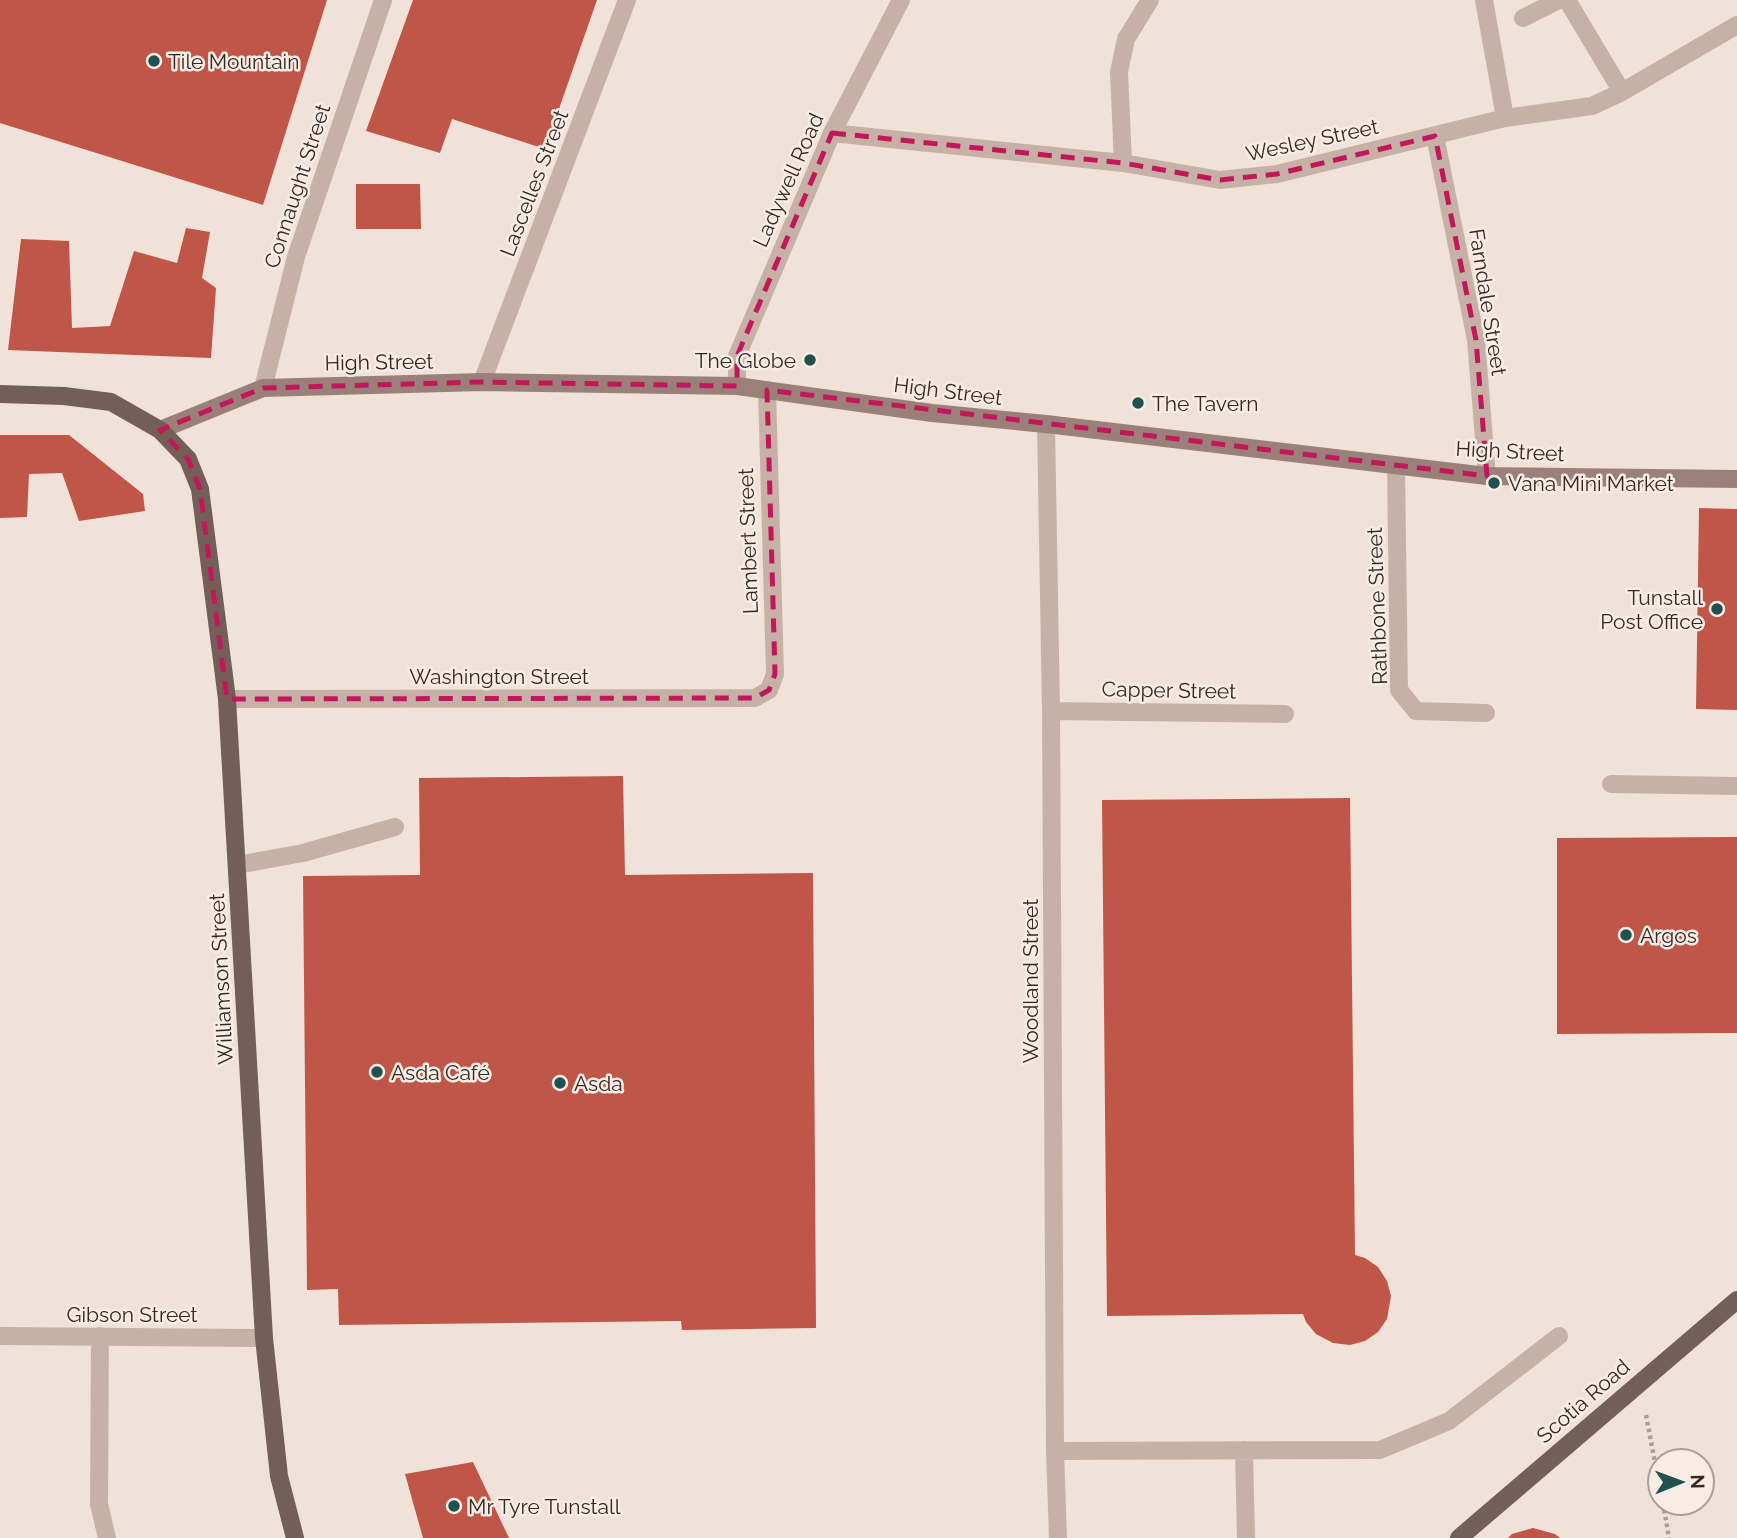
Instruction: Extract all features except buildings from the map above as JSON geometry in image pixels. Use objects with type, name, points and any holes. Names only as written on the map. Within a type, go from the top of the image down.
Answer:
[{"type":"main road","name":"Williamson Street","points":[[0,394],[64,396],[111,402],[160,430],[188,459],[200,489],[227,699],[264,1338],[278,1476],[295,1538]]},
{"type":"main road","name":"Scotia Road","points":[[1459,1538],[1737,1300]]},
{"type":"street","name":"Connaught Street","points":[[263,388],[296,257],[383,0]]},
{"type":"street","name":"Lascelles Street","points":[[482,382],[627,0]]},
{"type":"street","name":"Ladywell Road","points":[[737,386],[737,356],[832,133],[901,0]]},
{"type":"street","points":[[1123,163],[1119,72],[1126,39],[1150,0]]},
{"type":"street","points":[[1484,0],[1504,118]]},
{"type":"street","points":[[1522,18],[1559,0]]},
{"type":"street","points":[[1567,0],[1622,92]]},
{"type":"street","name":"Wesley Street","points":[[832,133],[1123,163],[1220,180],[1277,174],[1504,118],[1592,106],[1622,92],[1737,25]]},
{"type":"street","name":"Farndale Street","points":[[1436,136],[1476,340],[1487,476]]},
{"type":"street","name":"High Street","points":[[160,430],[263,388],[482,382],[737,386],[932,413],[1487,476],[1737,479]]},
{"type":"street","name":"Lambert Street","points":[[767,390],[775,674],[769,690]]},
{"type":"street","name":"Woodland Street","points":[[1046,424],[1058,1538]]},
{"type":"street","name":"Rathbone Street","points":[[1396,466],[1399,690],[1416,711],[1486,713]]},
{"type":"street","name":"Washington Street","points":[[227,699],[755,698],[769,690]]},
{"type":"street","name":"Capper Street","points":[[1051,711],[1285,714]]},
{"type":"street","points":[[1611,784],[1737,786]]},
{"type":"street","points":[[237,865],[303,853],[395,827]]},
{"type":"street","name":"Gibson Street","points":[[0,1336],[264,1338]]},
{"type":"street","points":[[100,1336],[99,1504],[107,1538]]},
{"type":"street","points":[[1055,1451],[1380,1450],[1449,1421],[1559,1336]]},
{"type":"street","points":[[1244,1450],[1246,1538]]},
{"type":"path","points":[[1640,1382],[1652,1447]]},
{"type":"path","points":[[1665,1517],[1669,1538]]},
{"type":"highlighted area","points":[[832,133],[1123,163],[1220,180],[1277,174],[1435,136],[1476,340],[1487,476],[767,390],[775,674],[769,690],[755,698],[227,699],[200,489],[188,459],[160,430],[263,388],[482,382],[737,386],[737,356]]},
{"type":"place","name":"Tile Mountain","points":[[154,61]]},
{"type":"place","name":"The Globe","points":[[810,360]]},
{"type":"place","name":"The Tavern","points":[[1138,403]]},
{"type":"place","name":"Vana Mini Market","points":[[1494,483]]},
{"type":"place","name":"Tunstall Post Office","points":[[1717,609]]},
{"type":"place","name":"Argos","points":[[1626,935]]},
{"type":"place","name":"Asda Café","points":[[377,1072]]},
{"type":"place","name":"Asda","points":[[560,1083]]},
{"type":"place","name":"Mr Tyre Tunstall","points":[[454,1506]]}]
